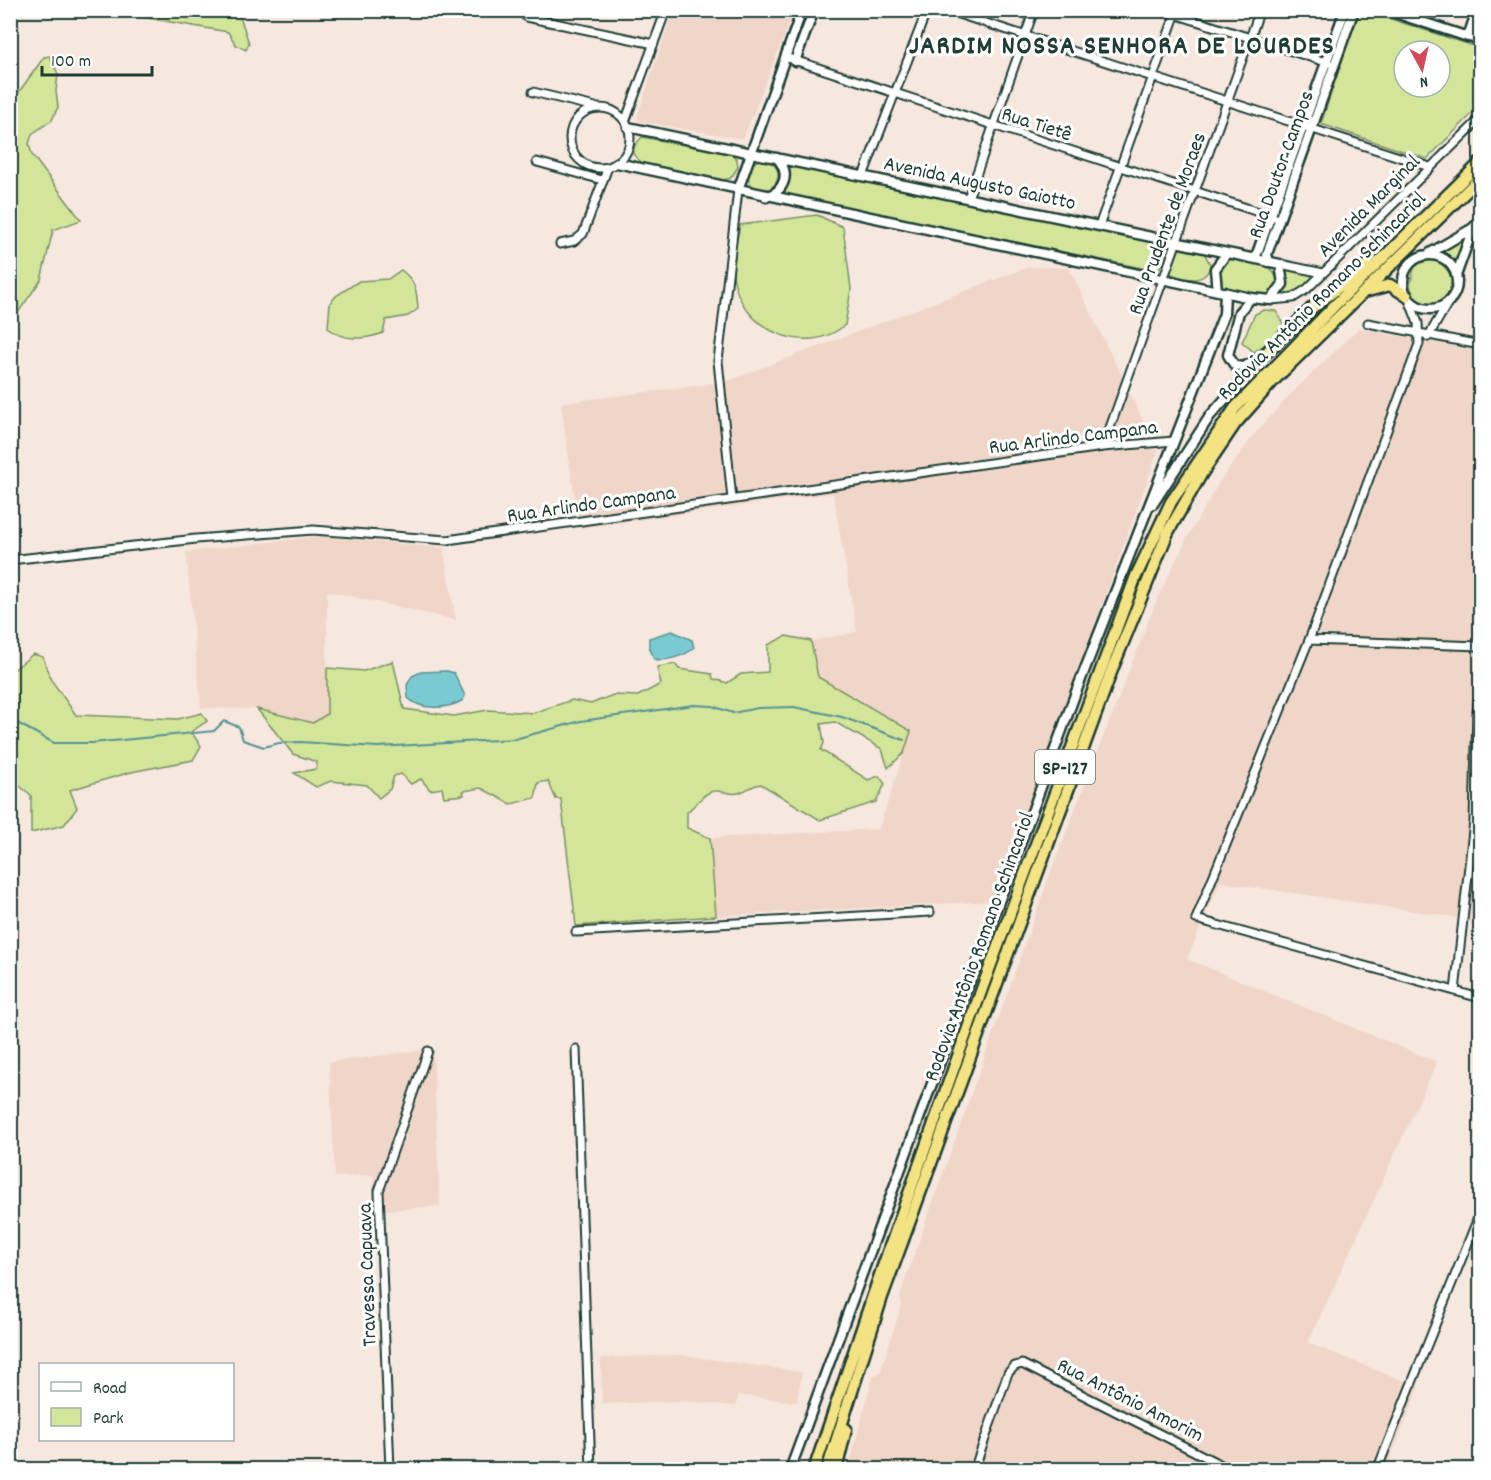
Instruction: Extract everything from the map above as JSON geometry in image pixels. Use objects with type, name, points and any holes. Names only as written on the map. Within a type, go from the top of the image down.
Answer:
[{"type":"highway","name":"Rodovia Antônio Romano Schincariol","points":[[814,1470],[979,997],[1136,576],[1171,502],[1235,408],[1274,366],[1480,163]]},
{"type":"highway","name":"Rodovia Antônio Romano Schincariol","points":[[826,1470],[882,1297],[1113,667],[1168,532],[1202,473],[1235,424],[1274,380],[1480,178]]},
{"type":"highway","points":[[1264,355],[1312,308],[1399,242]]},
{"type":"highway","points":[[1365,292],[1390,285],[1408,299]]},
{"type":"highway","points":[[836,1470],[860,1367]]},
{"type":"highway","points":[[808,1470],[829,1425]]},
{"type":"street","points":[[601,108],[587,110],[579,116],[569,134],[570,144],[579,161],[588,166],[608,167],[617,163],[629,147],[627,124],[666,10]]},
{"type":"street","points":[[732,499],[718,361],[738,190],[802,10]]},
{"type":"street","points":[[795,61],[814,10]]},
{"type":"street","points":[[863,176],[927,10]]},
{"type":"street","points":[[946,10],[1430,167]]},
{"type":"street","points":[[969,198],[1034,10]]},
{"type":"street","points":[[1162,10],[1331,64]]},
{"type":"street","name":"Rua Prudente de Moraes","points":[[1102,447],[1260,10]]},
{"type":"street","name":"Rua Doutor Campos","points":[[1331,64],[1345,10]]},
{"type":"street","name":"Rua Doutor Campos","points":[[1255,259],[1275,218],[1331,64],[1354,10]]},
{"type":"street","points":[[1386,10],[1480,41]]},
{"type":"street","points":[[1468,37],[1477,10]]},
{"type":"street","points":[[1099,226],[1176,13]]},
{"type":"street","points":[[526,16],[654,44]]},
{"type":"street","name":"Rua Tietê","points":[[785,57],[1275,218]]},
{"type":"street","points":[[533,92],[616,112],[627,124]]},
{"type":"street","name":"Avenida Marginal","points":[[1271,300],[1293,297],[1307,289],[1480,119]]},
{"type":"street","name":"Avenida Augusto Gaiotto","points":[[627,124],[777,158],[1323,273]]},
{"type":"street","points":[[766,197],[779,190],[785,177],[782,164],[777,158]]},
{"type":"street","points":[[537,162],[602,180]]},
{"type":"street","points":[[617,163],[766,197],[1251,298],[1271,300],[1283,284],[1280,264]]},
{"type":"street","points":[[560,244],[574,241],[583,234],[608,167]]},
{"type":"street","name":"Rua Doutor Campos","points":[[1269,262],[1267,254],[1275,218]]},
{"type":"street","points":[[1480,220],[1473,228],[1411,264],[1405,283],[1420,333],[1419,344],[1309,640],[1196,919],[1480,998]]},
{"type":"street","points":[[1419,344],[1430,335],[1449,302],[1473,228]]},
{"type":"street","points":[[790,1470],[1076,692],[1224,314],[1215,269],[1227,253]]},
{"type":"street","points":[[1430,253],[1447,259],[1457,273]]},
{"type":"street","points":[[1251,298],[1239,312],[1228,356],[1231,363],[1243,367],[1264,355]]},
{"type":"street","points":[[1408,299],[1424,309],[1449,302]]},
{"type":"street","points":[[1368,323],[1480,345]]},
{"type":"street","points":[[1143,520],[1210,416],[1264,355]]},
{"type":"street","name":"Rua Arlindo Campana","points":[[10,560],[196,539],[313,530],[440,540],[1102,447],[1174,441]]},
{"type":"street","points":[[1309,640],[1480,646]]},
{"type":"street","points":[[1455,991],[1474,821],[1480,682]]},
{"type":"street","points":[[1474,821],[1480,834]]},
{"type":"street","points":[[1471,847],[1480,847]]},
{"type":"street","points":[[576,932],[930,912]]},
{"type":"street","points":[[576,1049],[591,1470]]},
{"type":"street","name":"Travessa Capuava","points":[[390,1470],[379,1191],[428,1051]]},
{"type":"street","points":[[1377,1470],[1480,1213]]},
{"type":"street","name":"Rua Antônio Amorim","points":[[974,1470],[1008,1373],[1015,1366],[1022,1364],[1032,1367],[1231,1470]]},
{"type":"shaded area","points":[[673,11],[794,11],[743,139],[639,121],[637,117]]},
{"type":"shaded area","points":[[1028,267],[1069,268],[1158,451],[993,901],[716,916],[710,838],[879,829],[911,731],[818,677],[811,641],[857,632],[833,493],[579,528],[561,403],[725,382]]},
{"type":"shaded area","points":[[1359,328],[1480,351],[1480,921],[1220,882],[1187,959],[1437,1062],[1308,1343],[1419,1387],[1386,1469],[848,1470],[873,1376],[880,1373],[902,1304],[900,1297],[904,1283],[1050,874],[1158,597],[1186,540],[1218,484],[1253,436],[1289,396]]},
{"type":"shaded area","points":[[322,536],[443,548],[456,620],[327,591],[327,714],[313,723],[257,709],[201,708],[186,552]]},
{"type":"shaded area","points":[[433,1049],[440,1206],[375,1211],[373,1175],[335,1177],[329,1062]]},
{"type":"shaded area","points":[[681,1355],[802,1372],[797,1400],[796,1402],[738,1395],[736,1406],[682,1401],[602,1404],[601,1358]]},
{"type":"green space","points":[[125,11],[238,11],[249,43],[246,50],[236,45],[228,32],[125,14]]},
{"type":"green space","points":[[1366,11],[1480,48],[1480,106],[1427,159],[1321,124],[1357,13]]},
{"type":"green space","points":[[50,56],[58,74],[56,91],[58,107],[52,120],[32,134],[29,144],[32,155],[81,220],[53,230],[41,280],[19,311],[11,330],[11,103],[44,57]]},
{"type":"green space","points":[[642,137],[731,154],[737,159],[738,167],[731,178],[723,180],[642,163],[633,154],[635,145]]},
{"type":"green space","points":[[763,160],[774,164],[778,175],[774,186],[763,190],[752,186],[748,175],[752,164]]},
{"type":"green space","points":[[788,164],[1163,244],[1167,250],[1160,268],[1156,271],[782,194],[790,178]]},
{"type":"green space","points":[[817,215],[843,227],[851,289],[845,325],[829,335],[812,339],[778,334],[762,325],[749,313],[739,298],[733,275],[740,225]]},
{"type":"green space","points":[[1462,239],[1464,242],[1456,264],[1441,251]]},
{"type":"green space","points":[[1180,247],[1204,253],[1210,264],[1205,275],[1188,279],[1170,273]]},
{"type":"green space","points":[[1429,256],[1444,260],[1454,273],[1447,296],[1442,302],[1429,307],[1414,300],[1410,285],[1415,264]]},
{"type":"green space","points":[[1236,259],[1269,266],[1277,278],[1276,287],[1266,295],[1260,296],[1223,288],[1217,275],[1225,260]]},
{"type":"green space","points":[[1285,268],[1313,273],[1315,277],[1302,289],[1281,296],[1286,282]]},
{"type":"green space","points":[[401,270],[410,278],[415,287],[418,309],[408,316],[386,320],[383,333],[369,337],[347,337],[328,328],[330,303],[336,296],[359,281],[388,279]]},
{"type":"green space","points":[[1264,310],[1276,311],[1283,324],[1274,338],[1254,352],[1242,342],[1255,314]]},
{"type":"green space","points":[[786,636],[811,641],[818,677],[911,731],[904,753],[888,768],[882,749],[835,722],[821,724],[824,743],[821,750],[868,780],[879,776],[885,784],[876,802],[820,820],[761,784],[735,793],[710,792],[687,812],[687,828],[710,838],[716,916],[576,926],[561,799],[556,799],[548,781],[538,783],[535,798],[511,804],[481,788],[463,791],[464,795],[444,797],[442,788],[430,790],[421,779],[411,784],[401,774],[394,776],[390,789],[379,798],[367,785],[331,781],[316,787],[294,773],[316,769],[317,762],[293,754],[257,709],[313,723],[327,714],[327,668],[364,671],[393,661],[404,709],[454,716],[488,710],[533,713],[572,700],[591,704],[613,695],[638,696],[661,684],[657,667],[675,664],[679,669],[712,674],[713,679],[727,683],[741,674],[768,672],[768,645]]},
{"type":"green space","points":[[33,654],[43,657],[52,681],[76,715],[178,719],[202,713],[207,721],[191,732],[201,746],[193,760],[131,772],[70,790],[77,808],[64,825],[31,833],[31,795],[11,779],[10,673]]},
{"type":"water","points":[[672,631],[692,640],[694,648],[675,658],[654,659],[649,646],[649,638]]},
{"type":"water","points":[[421,672],[454,673],[465,696],[463,700],[443,707],[427,707],[408,698],[407,685],[412,676]]},
{"type":"waterway","points":[[10,719],[54,743],[92,743],[214,731],[224,721],[239,727],[243,740],[264,747],[279,743],[300,742],[378,747],[515,739],[581,721],[694,705],[712,706],[733,713],[758,708],[794,707],[842,717],[904,740]]},
{"type":"district","name":"JARDIM NOSSA SENHORA DE LOURDES","points":[[1122,44]]}]
